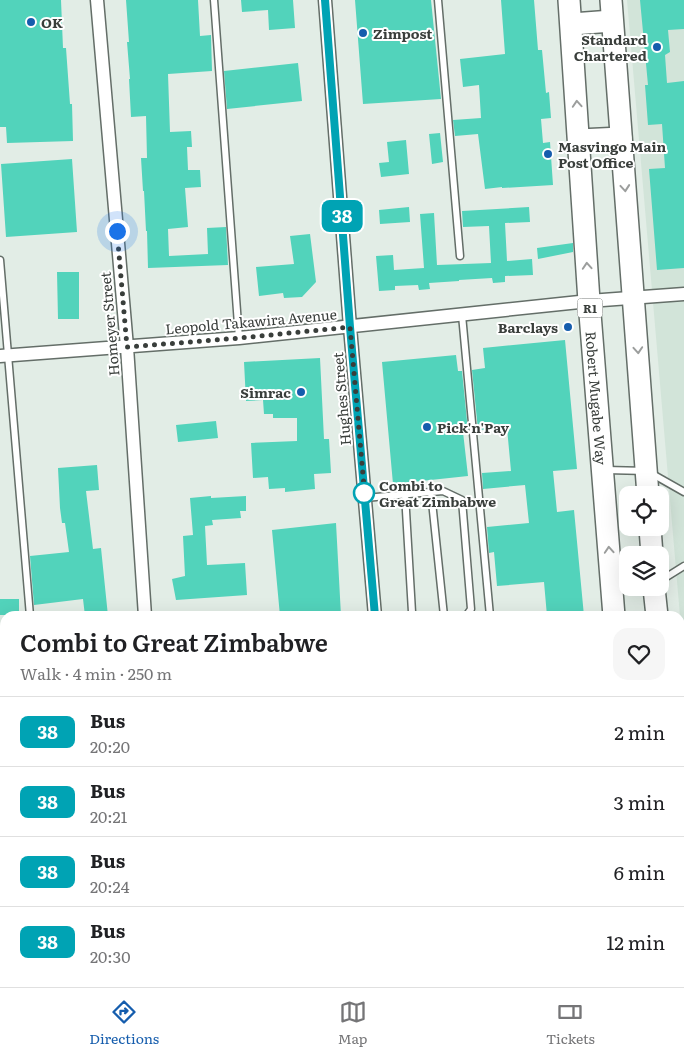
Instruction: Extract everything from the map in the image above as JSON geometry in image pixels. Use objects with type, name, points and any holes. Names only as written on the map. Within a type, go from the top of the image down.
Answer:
[{"type":"highway","name":"Robert Mugabe Way","points":[[570,0],[602,470],[619,581]]},
{"type":"highway","points":[[611,0],[648,486]]},
{"type":"highway","points":[[572,24],[612,21]]},
{"type":"highway","points":[[579,140],[621,138]]},
{"type":"highway","name":"Robert Mugabe Way","points":[[615,611],[619,593]]},
{"type":"highway","points":[[655,596],[656,611]]},
{"type":"street","name":"Homeyer Street","points":[[97,0],[127,347],[145,611]]},
{"type":"street","name":"Hughes Street","points":[[325,0],[350,327],[375,611]]},
{"type":"street","name":"Leopold Takawira Avenue","points":[[4,356],[240,338],[589,301],[684,294]]},
{"type":"lane","points":[[214,0],[240,338]]},
{"type":"lane","points":[[438,0],[460,256]]},
{"type":"lane","points":[[0,260],[4,356],[30,611]]},
{"type":"lane","points":[[462,315],[490,611]]},
{"type":"lane","points":[[602,470],[647,471],[684,492]]},
{"type":"lane","points":[[365,498],[443,491],[462,500],[471,609],[470,611]]},
{"type":"lane","points":[[431,492],[443,611]]},
{"type":"lane","points":[[405,494],[412,611]]},
{"type":"lane","points":[[669,575],[684,566]]},
{"type":"shaded area","points":[[627,0],[684,0],[684,611],[680,611]]},
{"type":"building","points":[[0,0],[61,0],[63,48],[66,48],[70,104],[72,104],[73,141],[7,143],[6,127],[0,127]]},
{"type":"building","points":[[126,0],[198,0],[200,36],[211,35],[212,71],[168,74],[170,132],[191,131],[192,147],[187,147],[188,170],[200,170],[201,187],[185,188],[188,227],[168,229],[169,256],[208,254],[207,228],[226,227],[228,265],[148,268],[141,158],[147,158],[146,116],[131,117]]},
{"type":"building","points":[[241,0],[293,0],[295,28],[269,30],[268,10],[242,12]]},
{"type":"building","points":[[355,0],[431,0],[441,99],[363,104]]},
{"type":"building","points":[[501,0],[534,0],[538,50],[542,50],[546,93],[549,92],[551,118],[541,119],[543,143],[550,142],[553,185],[485,189],[478,134],[455,136],[453,120],[481,118],[479,85],[463,87],[460,59],[505,54]]},
{"type":"building","points":[[640,0],[684,0],[684,29],[668,30],[670,52],[665,55],[667,83],[684,81],[684,268],[657,270],[649,169],[665,168],[662,124],[648,125],[645,85],[648,85]]},
{"type":"building","points":[[298,63],[302,101],[227,109],[224,71]]},
{"type":"building","points":[[440,133],[443,162],[432,164],[429,134]]},
{"type":"building","points":[[406,140],[409,174],[381,177],[379,163],[389,162],[387,142]]},
{"type":"building","points":[[72,159],[77,232],[6,237],[1,164]]},
{"type":"building","points":[[409,207],[410,222],[380,224],[379,210]]},
{"type":"building","points":[[529,207],[530,222],[505,223],[507,261],[532,259],[533,275],[505,276],[505,282],[493,283],[492,278],[459,280],[429,283],[430,289],[419,290],[418,285],[395,286],[395,290],[379,291],[376,256],[393,255],[394,270],[424,268],[420,214],[434,213],[437,265],[491,263],[489,226],[463,227],[462,211]]},
{"type":"building","points":[[310,234],[316,282],[302,297],[284,298],[283,293],[259,296],[256,267],[294,264],[290,236]]},
{"type":"building","points":[[573,243],[573,252],[538,259],[537,248]]},
{"type":"building","points":[[57,272],[79,272],[79,319],[58,319]]},
{"type":"building","points":[[565,340],[577,469],[553,471],[557,512],[574,510],[584,611],[547,611],[544,582],[497,586],[494,552],[489,553],[487,527],[529,523],[525,485],[483,489],[482,473],[511,471],[507,428],[478,430],[472,370],[485,368],[483,348]]},
{"type":"building","points":[[456,355],[458,371],[462,371],[468,431],[463,432],[468,476],[393,484],[382,362]]},
{"type":"building","points":[[320,358],[324,439],[329,439],[331,473],[314,474],[315,489],[285,492],[285,488],[269,489],[268,477],[253,478],[251,443],[297,441],[297,418],[273,418],[273,414],[264,414],[263,400],[246,401],[244,362]]},
{"type":"building","points":[[216,421],[218,438],[178,442],[176,425]]},
{"type":"building","points":[[97,465],[99,490],[86,491],[93,549],[101,548],[107,611],[84,611],[83,599],[34,605],[30,556],[69,552],[65,523],[62,523],[60,508],[58,468]]},
{"type":"building","points":[[211,496],[211,498],[246,496],[246,511],[240,511],[241,518],[212,520],[213,525],[205,526],[207,565],[245,563],[247,595],[176,600],[172,579],[185,576],[183,536],[193,535],[190,498]]},
{"type":"building","points":[[336,523],[341,611],[280,611],[272,530]]},
{"type":"building","points":[[0,599],[19,599],[19,611],[0,611]]},
{"type":"bus line","name":"38","points":[[325,0],[350,327],[375,611]]},
{"type":"place","name":"OK","points":[[31,22]]},
{"type":"place","name":"Zimpost","points":[[363,33]]},
{"type":"place","name":"Standard Chartered","points":[[657,47]]},
{"type":"place","name":"Masvingo Main Post Office","points":[[548,154]]},
{"type":"place","name":"Barclays","points":[[568,327]]},
{"type":"place","name":"Simrac","points":[[301,392]]},
{"type":"place","name":"Pick'n'Pay","points":[[427,427]]},
{"type":"place","name":"Combi to Great Zimbabwe","points":[[364,493]]},
{"type":"route","points":[[117,231],[127,347],[350,327],[365,498],[364,493]]}]
